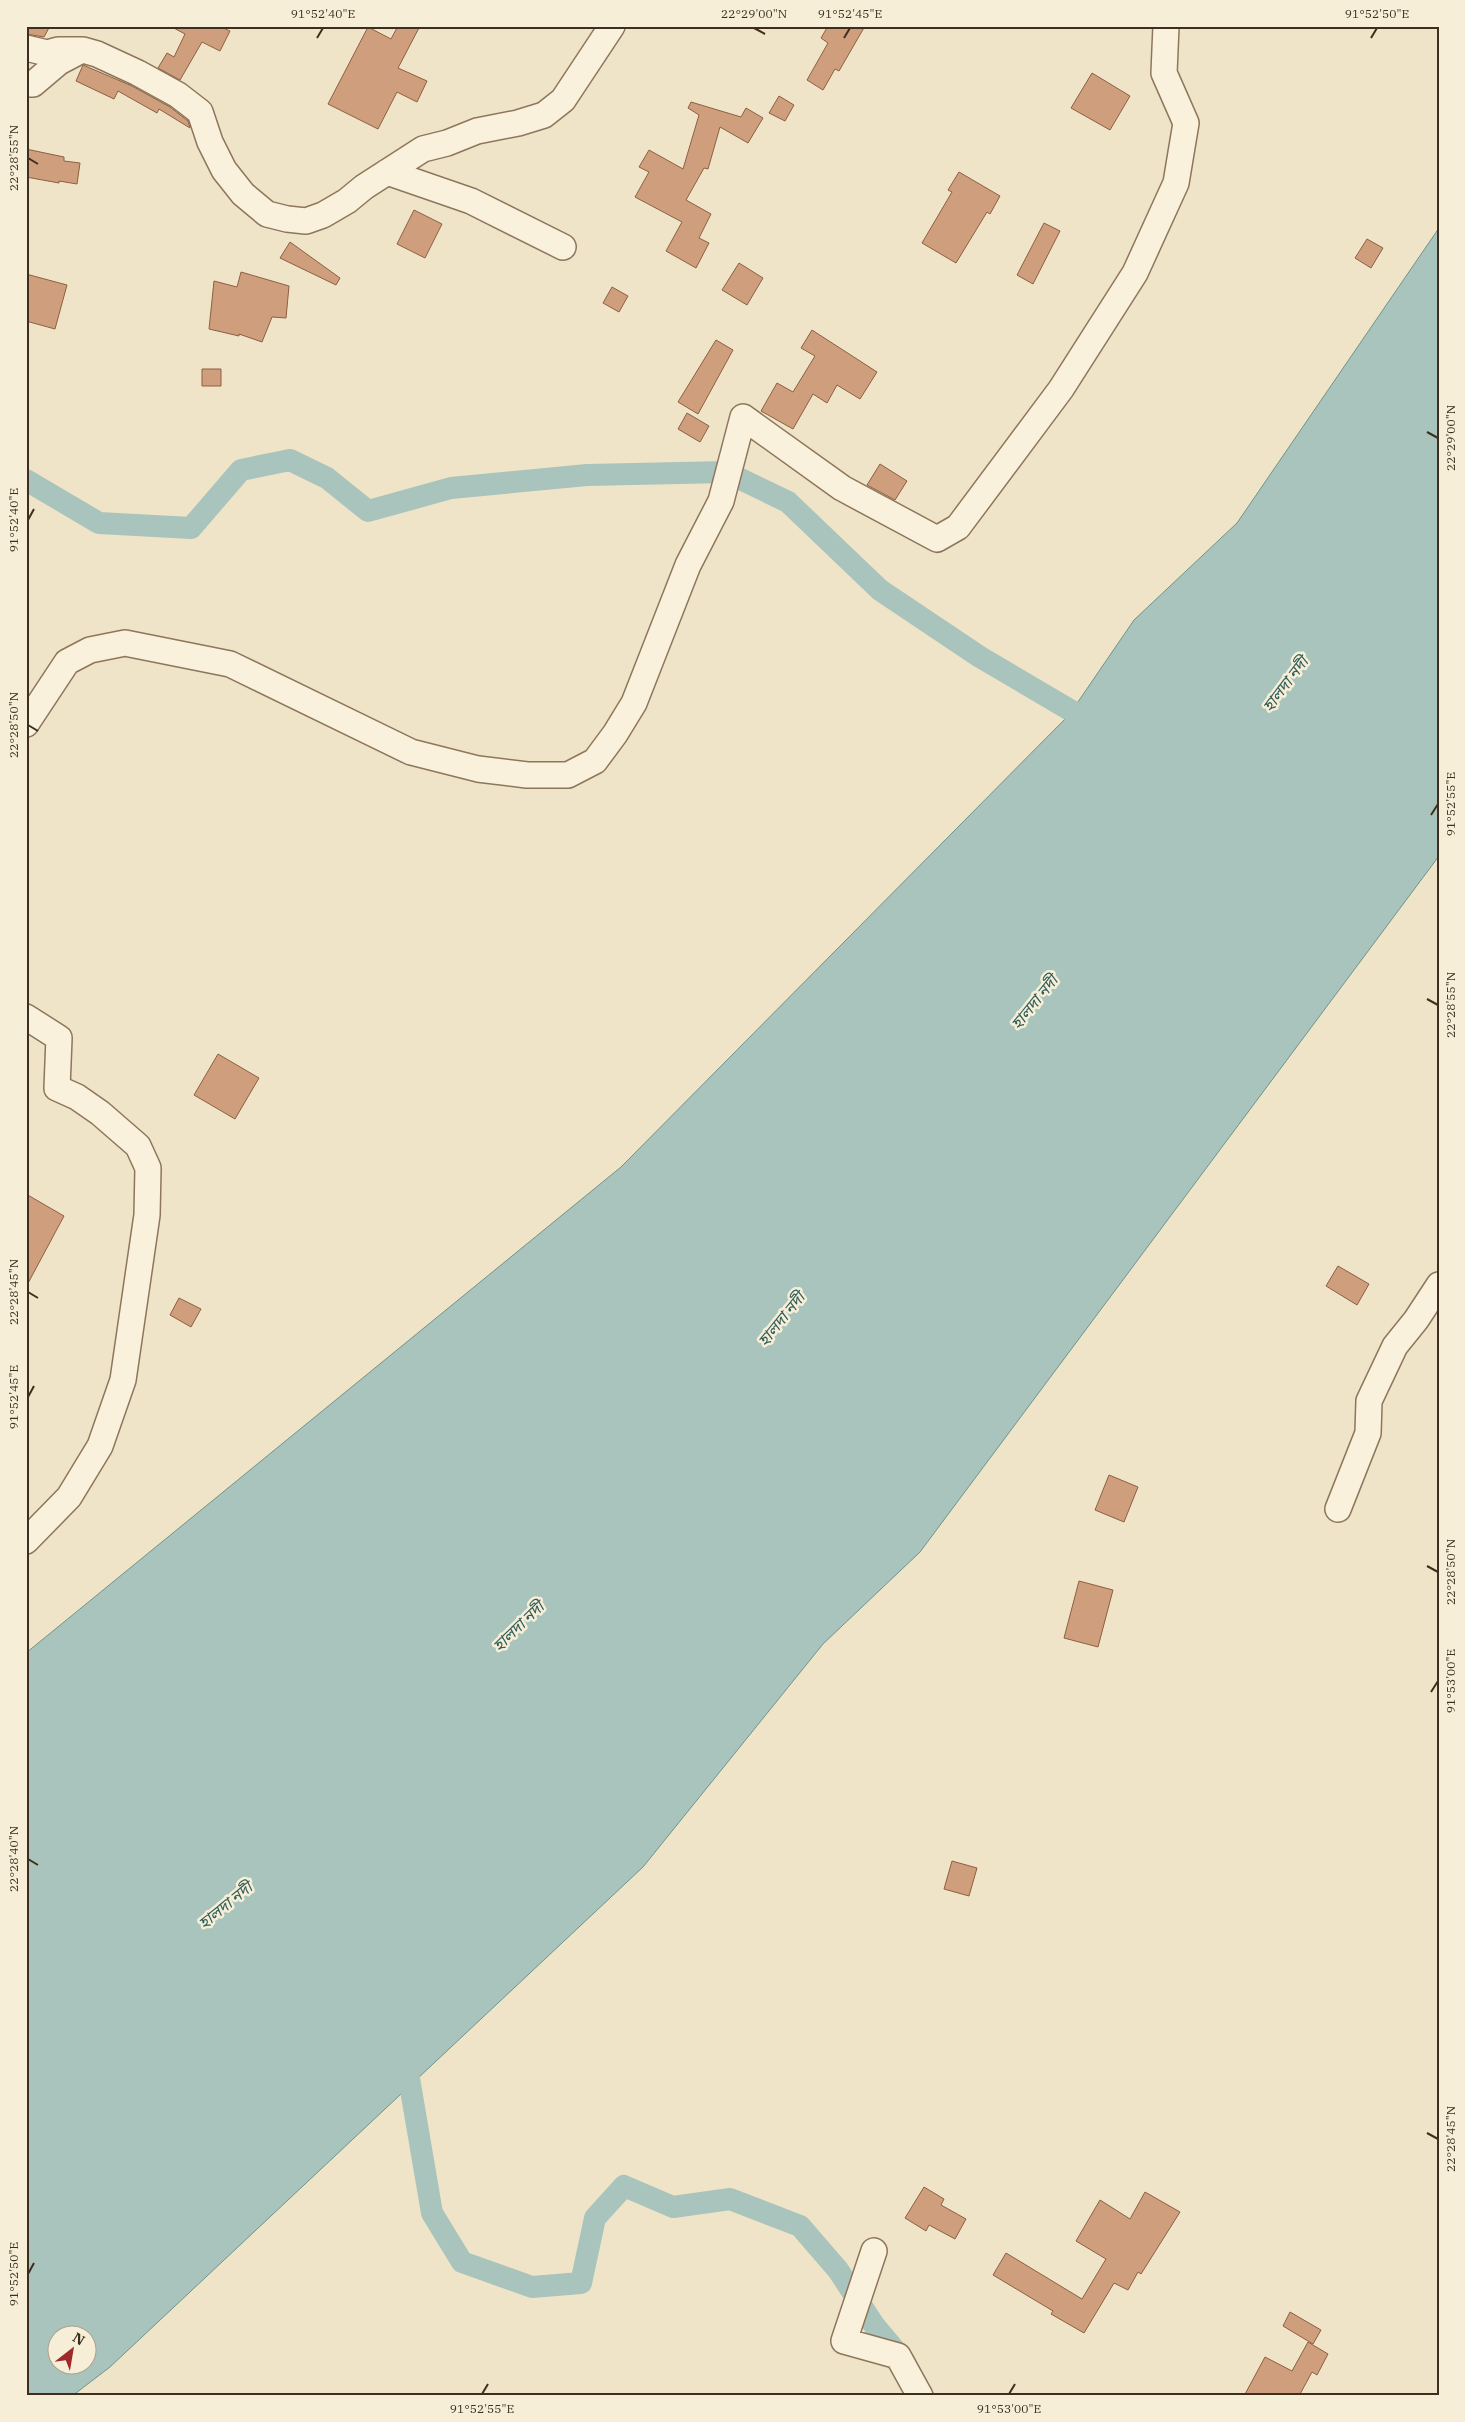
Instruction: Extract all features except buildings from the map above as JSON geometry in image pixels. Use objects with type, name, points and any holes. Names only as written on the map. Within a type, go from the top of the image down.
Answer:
[{"type":"street","points":[[26,48],[47,52],[83,50],[97,54],[138,73],[195,107],[200,112],[210,142],[224,170],[243,194],[267,214],[306,221],[323,215],[347,201],[364,187],[423,149],[447,143],[477,131],[518,123],[544,115],[563,100],[612,26]]},
{"type":"street","points":[[26,724],[67,662],[90,650],[125,643],[230,664],[411,752],[478,769],[527,775],[568,775],[595,761],[615,734],[634,703],[688,565],[721,502],[743,417],[842,488],[937,539],[958,527],[986,492],[1061,389],[1135,273],[1176,183],[1186,123],[1164,73],[1166,26]]},
{"type":"street","points":[[26,84],[33,84],[59,62],[83,50]]},
{"type":"street","points":[[387,172],[471,201],[563,247]]},
{"type":"street","points":[[26,1017],[59,1038],[57,1088],[77,1097],[100,1113],[138,1146],[148,1168],[146,1216],[123,1380],[100,1446],[69,1497],[26,1541]]},
{"type":"street","points":[[1338,1509],[1368,1433],[1369,1401],[1395,1346],[1416,1320],[1439,1285]]},
{"type":"street","points":[[874,2251],[844,2342],[898,2356],[920,2396]]},
{"type":"water","name":"হালদা নদী","points":[[1439,228],[1439,856],[920,1552],[823,1644],[643,1867],[110,2367],[72,2396],[26,2396],[26,1653],[621,1167],[1069,715],[1134,620],[1237,523]]},
{"type":"waterway","points":[[26,480],[99,523],[191,528],[241,470],[290,460],[327,478],[368,511],[451,488],[587,475],[726,472],[788,502],[880,590],[980,657],[1099,727]]},
{"type":"waterway","points":[[405,2055],[432,2213],[462,2262],[532,2287],[581,2283],[595,2218],[624,2186],[673,2207],[730,2199],[800,2226],[838,2270],[874,2325],[905,2362]]}]
